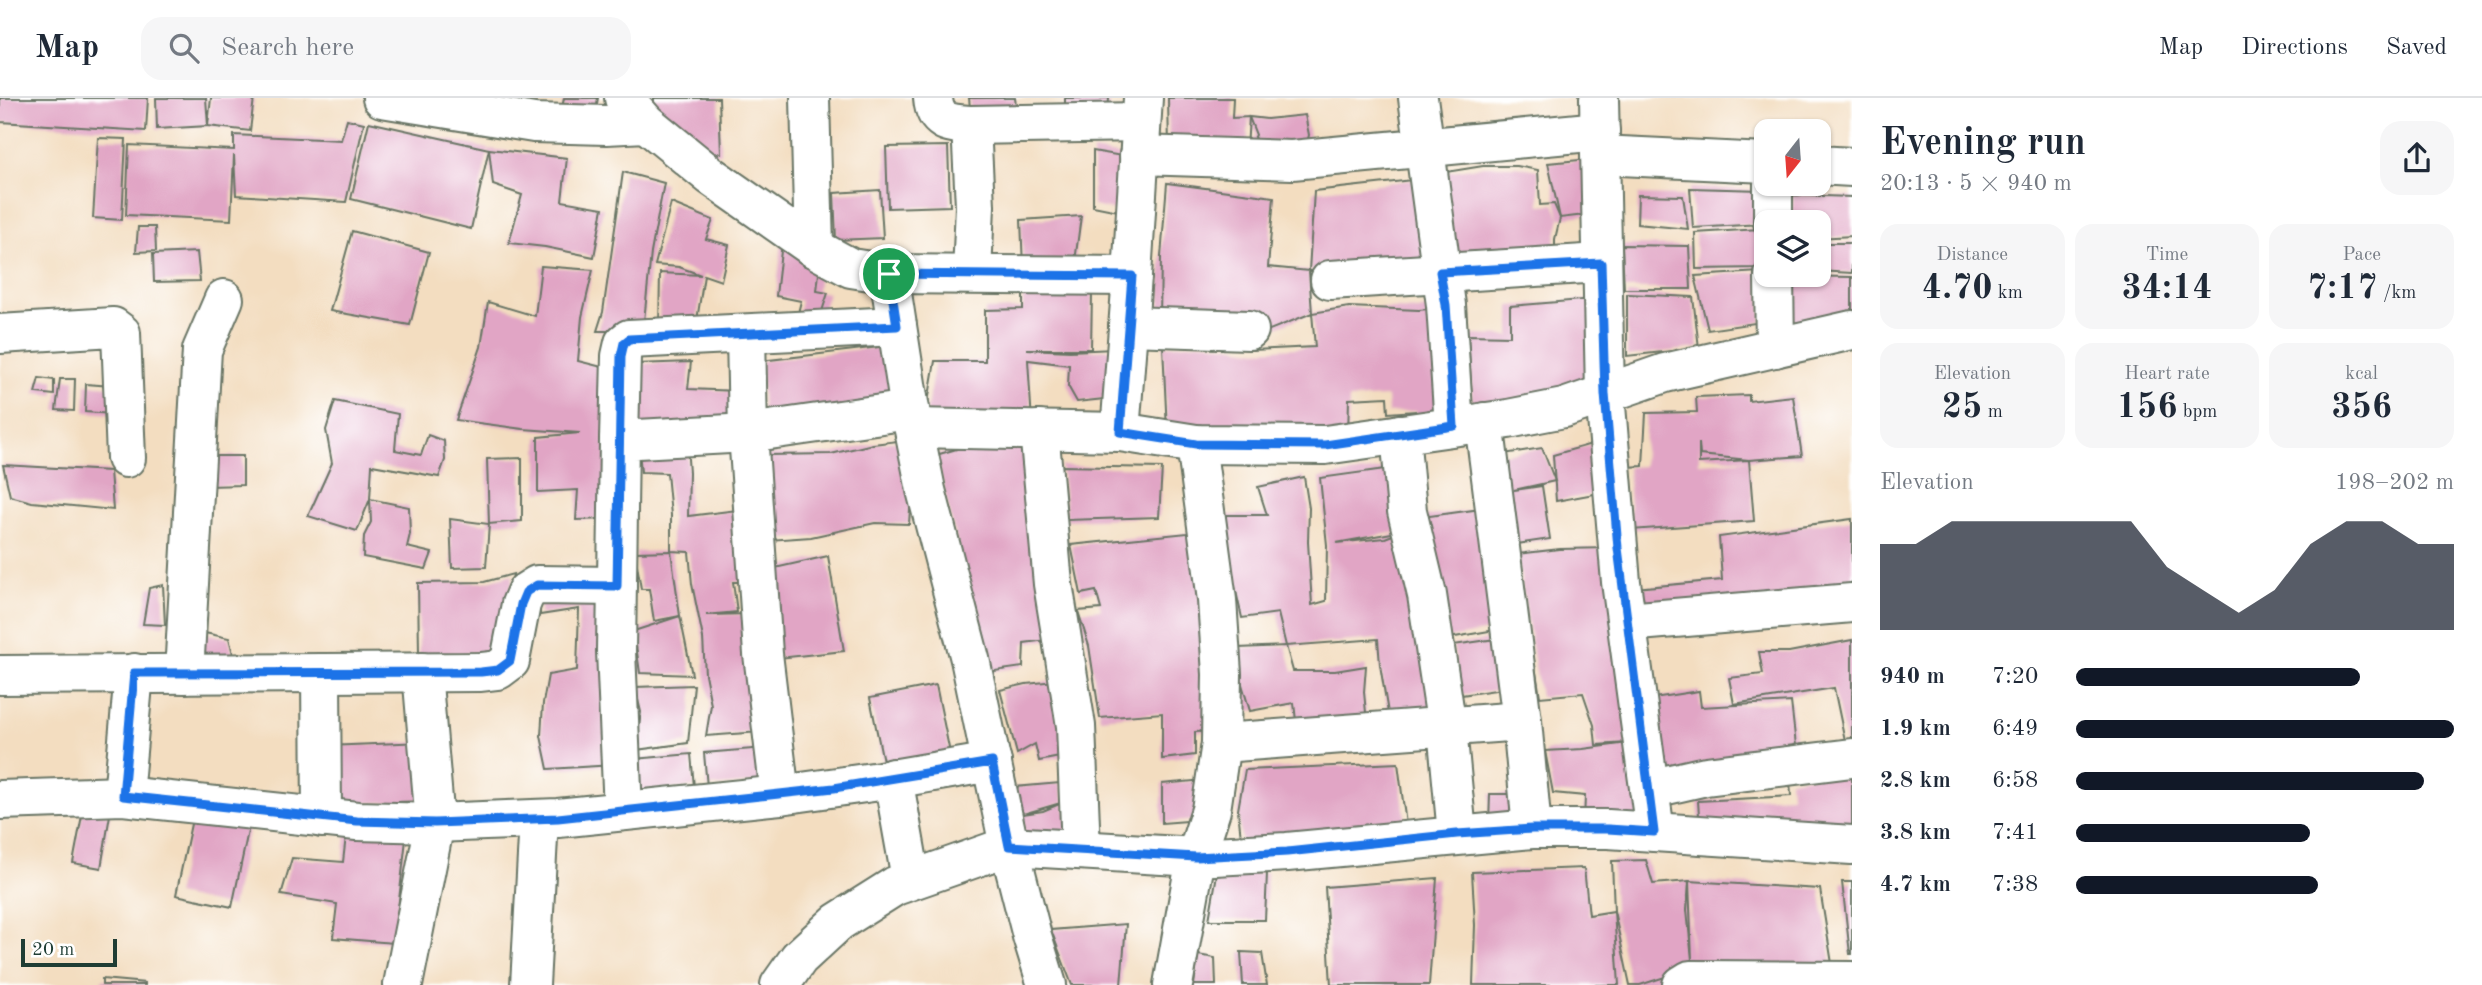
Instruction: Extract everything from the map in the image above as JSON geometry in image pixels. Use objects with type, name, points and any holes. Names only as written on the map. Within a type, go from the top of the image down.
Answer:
[{"type":"street","points":[[382,98],[534,123],[606,125],[636,110],[712,176],[814,248],[851,268],[889,274],[1132,276]]},
{"type":"street","points":[[810,98],[814,248]]},
{"type":"street","points":[[933,98],[934,109],[939,117],[948,123],[1141,125],[1292,160],[1600,128],[1754,160]]},
{"type":"street","points":[[1419,98],[1440,272],[1522,721],[1532,829]]},
{"type":"street","points":[[971,125],[975,206],[972,274]]},
{"type":"street","points":[[1120,432],[1141,125]]},
{"type":"street","points":[[1600,128],[1605,394],[1618,548],[1654,832]]},
{"type":"street","points":[[1831,166],[1852,167]]},
{"type":"street","points":[[1330,280],[1601,263]]},
{"type":"street","points":[[889,274],[912,419],[934,525],[970,659],[1009,846],[1047,985]]},
{"type":"street","points":[[1774,287],[1775,348]]},
{"type":"street","points":[[184,674],[202,350],[224,299]]},
{"type":"street","points":[[623,811],[616,651],[621,356],[624,343],[629,339],[897,326]]},
{"type":"street","points":[[1128,326],[1249,330]]},
{"type":"street","points":[[0,334],[113,327],[121,333],[125,458]]},
{"type":"street","points":[[620,440],[748,433],[912,419],[1039,430],[1120,432],[1196,444],[1325,445],[1564,408],[1665,373],[1852,330]]},
{"type":"street","points":[[746,334],[748,433],[763,654],[780,795]]},
{"type":"street","points":[[1039,430],[1053,584],[1076,726],[1081,850]]},
{"type":"street","points":[[1400,434],[1407,511],[1427,595],[1447,728],[1457,834]]},
{"type":"street","points":[[1174,985],[1196,857],[1211,810],[1221,743],[1222,674],[1217,600],[1196,444]]},
{"type":"street","points":[[0,674],[498,670],[510,661],[521,604],[526,592],[537,585],[617,586]]},
{"type":"street","points":[[1627,622],[1852,603]]},
{"type":"street","points":[[403,985],[435,823],[422,672]]},
{"type":"street","points":[[123,796],[134,673]]},
{"type":"street","points":[[321,673],[322,818]]},
{"type":"street","points":[[1221,743],[1522,721]]},
{"type":"street","points":[[1649,789],[1706,776],[1852,758]]},
{"type":"street","points":[[0,800],[123,796],[322,818],[435,823],[538,819],[780,795],[992,762]]},
{"type":"street","points":[[893,778],[911,880]]},
{"type":"street","points":[[530,985],[538,819]]},
{"type":"street","points":[[780,985],[799,958],[838,922],[895,886],[1009,846],[1196,857],[1287,852],[1532,829],[1608,829],[1852,845]]},
{"type":"street","points":[[1682,985],[1690,980],[1852,981]]},
{"type":"building","points":[[0,98],[148,98],[146,131],[0,122]]},
{"type":"building","points":[[156,98],[206,98],[208,126],[157,129]]},
{"type":"building","points":[[211,98],[254,98],[250,131],[208,126]]},
{"type":"building","points":[[564,98],[598,98],[595,114],[562,108]]},
{"type":"building","points":[[654,98],[719,98],[721,153],[694,154],[654,120]]},
{"type":"building","points":[[969,98],[1015,98],[1017,113],[971,117]]},
{"type":"building","points":[[1065,98],[1109,98],[1108,115],[1065,117]]},
{"type":"building","points":[[1168,98],[1233,98],[1232,118],[1249,117],[1247,149],[1169,147]]},
{"type":"building","points":[[1305,115],[1309,135],[1305,150],[1247,149],[1256,135],[1249,117],[1267,119]]},
{"type":"building","points":[[347,119],[364,123],[346,202],[236,195],[234,155],[231,220],[126,215],[129,145],[234,150],[234,135],[341,140]]},
{"type":"building","points":[[369,122],[489,149],[471,229],[351,199]]},
{"type":"building","points":[[98,138],[126,139],[122,220],[93,218]]},
{"type":"building","points":[[948,146],[950,206],[888,208],[886,147]]},
{"type":"building","points":[[489,149],[567,158],[562,201],[603,208],[594,257],[509,243],[522,195],[493,185]]},
{"type":"building","points":[[1093,151],[1128,157],[1128,213],[1093,206]]},
{"type":"building","points":[[1590,159],[1593,214],[1560,218],[1548,163]]},
{"type":"building","points":[[1483,166],[1517,166],[1538,170],[1540,205],[1554,204],[1560,218],[1555,239],[1555,258],[1454,264],[1446,172]]},
{"type":"building","points":[[623,172],[664,183],[651,253],[643,331],[597,331],[603,312]]},
{"type":"building","points":[[1421,179],[1431,266],[1309,271],[1314,191]]},
{"type":"building","points":[[1167,183],[1274,197],[1268,267],[1309,271],[1312,313],[1257,335],[1160,319],[1161,257]]},
{"type":"building","points":[[1690,188],[1754,190],[1754,196],[1762,196],[1761,210],[1754,210],[1754,224],[1693,228]]},
{"type":"building","points":[[880,190],[883,238],[836,240],[834,193]]},
{"type":"building","points":[[1638,195],[1683,196],[1688,229],[1637,224]]},
{"type":"building","points":[[1793,196],[1852,197],[1852,236],[1831,237],[1831,210],[1792,210]]},
{"type":"building","points":[[671,203],[713,220],[706,239],[729,245],[721,281],[704,275],[696,327],[659,328],[660,273],[701,275],[679,267],[655,265]]},
{"type":"building","points":[[1081,216],[1074,269],[1023,267],[1021,220]]},
{"type":"building","points":[[138,227],[155,227],[156,251],[136,252]]},
{"type":"building","points":[[1754,229],[1754,268],[1696,269],[1695,233]]},
{"type":"building","points":[[352,231],[429,252],[410,325],[330,311]]},
{"type":"building","points":[[782,242],[819,273],[817,291],[828,293],[820,317],[798,313],[801,301],[776,296]]},
{"type":"building","points":[[1831,243],[1852,243],[1852,273],[1831,272]]},
{"type":"building","points":[[1622,245],[1689,246],[1691,289],[1624,289]]},
{"type":"building","points":[[197,252],[200,281],[154,282],[153,254]]},
{"type":"building","points":[[541,266],[593,270],[582,317],[578,361],[614,370],[610,519],[576,520],[578,490],[538,492],[538,437],[580,433],[456,420],[481,347],[488,302],[535,316]]},
{"type":"building","points":[[1754,272],[1754,287],[1761,287],[1762,322],[1708,330],[1695,276]]},
{"type":"building","points":[[1831,277],[1852,277],[1852,325],[1786,333],[1788,287],[1831,287]]},
{"type":"building","points":[[1023,292],[1092,293],[1091,349],[1027,349],[1070,351],[1114,349],[1113,398],[1077,402],[1068,386],[1069,365],[1028,360],[1032,422],[925,420],[935,361],[985,361],[985,310],[1023,309]]},
{"type":"building","points":[[1627,294],[1693,297],[1699,348],[1627,356]]},
{"type":"building","points":[[1593,299],[1597,387],[1473,415],[1468,335],[1510,336],[1510,306]]},
{"type":"building","points":[[1349,307],[1419,310],[1437,308],[1451,418],[1416,425],[1415,411],[1388,413],[1387,397],[1349,399],[1348,434],[1167,431],[1163,346],[1206,342],[1252,350],[1315,347],[1312,313]]},
{"type":"building","points":[[888,346],[897,405],[763,422],[761,361]]},
{"type":"building","points":[[691,362],[688,389],[739,391],[736,424],[637,430],[636,364]]},
{"type":"building","points":[[39,378],[54,380],[54,395],[35,393]]},
{"type":"building","points":[[60,379],[75,379],[74,411],[56,410]]},
{"type":"building","points":[[86,384],[111,386],[112,414],[85,412]]},
{"type":"building","points":[[1749,395],[1749,401],[1793,396],[1802,456],[1749,460],[1754,521],[1631,530],[1628,467],[1643,466],[1646,413],[1697,412],[1696,397]],"holes":[[[1699,443],[1700,455],[1749,460],[1699,463]]]},
{"type":"building","points":[[335,401],[398,414],[395,450],[421,455],[428,435],[444,441],[445,460],[439,477],[372,465],[370,499],[357,531],[308,516],[332,463],[326,430]]},
{"type":"building","points":[[906,440],[912,479],[909,524],[875,523],[811,537],[769,540],[767,455],[831,454],[873,444]]},
{"type":"building","points":[[1602,441],[1605,492],[1556,501],[1553,455]]},
{"type":"building","points":[[974,444],[1031,446],[1055,639],[1024,643],[1023,667],[988,672],[936,455]]},
{"type":"building","points":[[687,445],[688,516],[745,509],[750,582],[733,582],[737,612],[706,615],[751,614],[760,732],[706,736],[711,705],[689,552],[671,551],[667,473],[641,472],[639,450]]},
{"type":"building","points":[[1542,448],[1555,481],[1514,490],[1542,486],[1550,539],[1510,545],[1497,455]]},
{"type":"building","points":[[207,456],[243,456],[243,485],[208,486]]},
{"type":"building","points":[[522,458],[522,521],[489,524],[487,459]]},
{"type":"building","points":[[3,465],[110,471],[113,510],[32,502],[10,496]]},
{"type":"building","points":[[1061,466],[1162,468],[1159,517],[1067,520]]},
{"type":"building","points":[[1392,468],[1437,719],[1390,725],[1378,639],[1286,646],[1278,613],[1242,618],[1219,515],[1267,515],[1258,487],[1304,477],[1309,508],[1312,605],[1326,601],[1327,545],[1320,478]],"holes":[[[1403,531],[1385,538],[1336,543]]]},
{"type":"building","points":[[370,499],[409,507],[410,534],[407,547],[432,553],[426,569],[363,557],[364,536],[371,522]]},
{"type":"building","points":[[1481,509],[1495,630],[1449,638],[1422,517]]},
{"type":"building","points":[[450,519],[489,524],[486,567],[452,568]]},
{"type":"building","points":[[1852,519],[1852,595],[1635,611],[1635,588],[1722,580],[1719,537]]},
{"type":"building","points":[[1197,532],[1213,731],[1195,732],[1195,755],[1162,759],[1162,713],[1100,718],[1089,646],[1078,611],[1101,609],[1096,591],[1081,594],[1071,545]]},
{"type":"building","points":[[1611,548],[1640,819],[1584,822],[1585,796],[1553,793],[1545,751],[1628,743],[1596,745],[1594,725],[1583,693],[1540,697],[1517,554],[1560,549]]},
{"type":"building","points":[[671,551],[680,616],[654,621],[649,589],[641,589],[635,552]]},
{"type":"building","points":[[828,556],[844,651],[779,658],[766,570]]},
{"type":"building","points":[[513,574],[506,625],[498,652],[419,654],[418,583],[484,582]]},
{"type":"building","points":[[163,585],[165,625],[143,624],[149,588]]},
{"type":"building","points":[[540,594],[607,594],[614,765],[548,769],[541,736],[548,675],[577,670],[579,609],[540,615]]},
{"type":"building","points":[[680,616],[692,675],[640,673],[634,631]]},
{"type":"building","points":[[200,632],[229,638],[235,662],[204,663]]},
{"type":"building","points":[[1496,639],[1503,689],[1461,695],[1453,645]]},
{"type":"building","points":[[1852,640],[1852,750],[1847,750],[1834,688],[1734,704],[1729,678],[1763,674],[1759,652],[1789,652]]},
{"type":"building","points":[[1286,646],[1293,671],[1335,671],[1366,666],[1364,692],[1367,723],[1297,730],[1294,703],[1250,711],[1239,674],[1238,648]]},
{"type":"building","points":[[1055,681],[1070,755],[1039,761],[1035,744],[1017,754],[1000,690]]},
{"type":"building","points":[[694,685],[688,743],[636,750],[641,712],[635,687]]},
{"type":"building","points":[[936,685],[950,753],[884,766],[870,698]]},
{"type":"building","points":[[1699,691],[1701,707],[1791,702],[1798,763],[1660,776],[1647,699]]},
{"type":"building","points":[[423,742],[428,801],[331,804],[327,746]]},
{"type":"building","points":[[765,748],[768,782],[707,787],[704,753]]},
{"type":"building","points":[[691,754],[694,787],[637,792],[634,759]]},
{"type":"building","points":[[1398,763],[1407,832],[1242,847],[1238,810],[1245,770]]},
{"type":"building","points":[[1852,769],[1852,839],[1700,829],[1698,801],[1791,796],[1790,780]]},
{"type":"building","points":[[1204,780],[1200,820],[1162,823],[1162,784]]},
{"type":"building","points":[[1060,783],[1073,841],[1024,835],[1023,814],[1015,787]],"holes":[[[1064,802],[1043,811],[1023,814]]]},
{"type":"building","points":[[1490,794],[1521,794],[1523,822],[1489,824]]},
{"type":"building","points":[[195,805],[251,817],[232,907],[176,895]]},
{"type":"building","points":[[83,810],[110,815],[101,868],[73,863]]},
{"type":"building","points":[[408,822],[394,943],[333,938],[337,904],[281,895],[292,858],[343,862],[347,827]]},
{"type":"building","points":[[1646,860],[1653,884],[1689,881],[1820,889],[1834,976],[1693,968],[1640,985],[1630,985],[1614,911],[1612,861]],"holes":[[[1689,881],[1692,960],[1687,910]]]},
{"type":"building","points":[[1584,868],[1589,915],[1614,911],[1619,985],[1473,985],[1475,925],[1472,872]]},
{"type":"building","points":[[1267,873],[1265,920],[1209,920],[1217,874]]},
{"type":"building","points":[[1437,878],[1429,985],[1331,985],[1325,887]]},
{"type":"building","points":[[1842,882],[1852,882],[1852,954],[1850,954]]},
{"type":"building","points":[[1126,924],[1121,985],[1072,985],[1051,930]]},
{"type":"building","points":[[1241,952],[1262,953],[1267,985],[1243,985]]},
{"type":"building","points":[[1198,955],[1215,958],[1216,985],[1194,985]]},
{"type":"building","points":[[102,979],[145,983],[145,985],[102,985]]},
{"type":"route","points":[[1601,263],[1605,394],[1621,582],[1654,832],[1532,829],[1287,852],[1196,857],[1009,846],[992,762],[834,788],[595,815],[435,823],[357,821],[123,796],[134,673],[498,670],[510,661],[521,604],[526,592],[537,585],[617,586],[621,356],[624,343],[629,339],[897,326],[889,274],[1132,276],[1120,432],[1196,444],[1325,445],[1454,426],[1446,305],[1440,272],[1601,263]]}]
